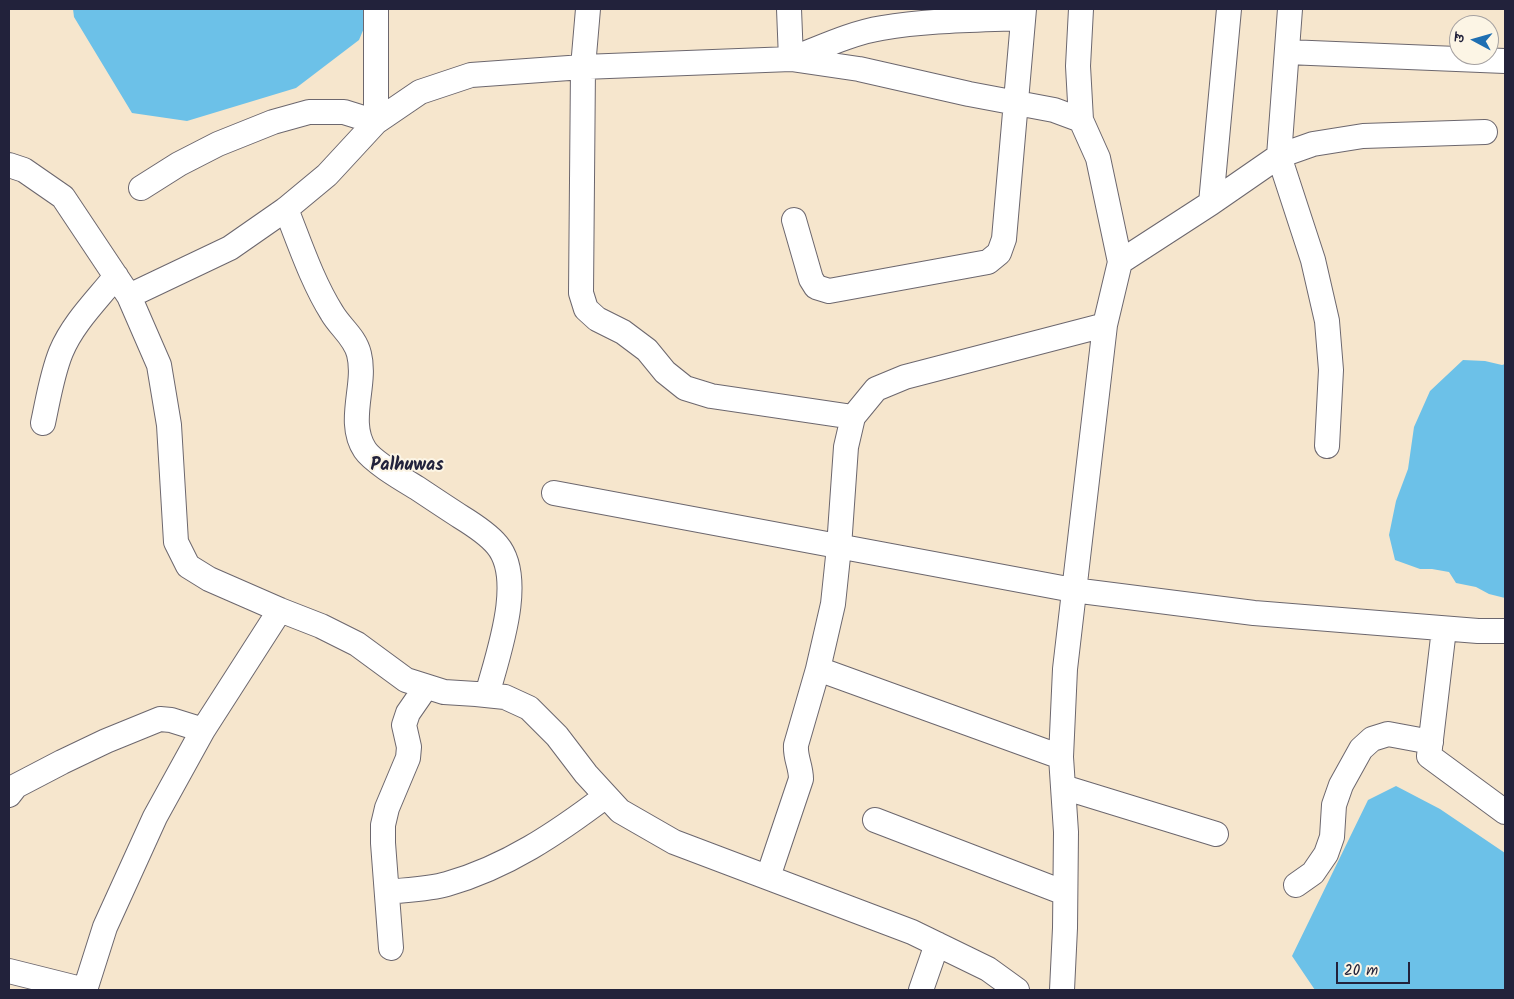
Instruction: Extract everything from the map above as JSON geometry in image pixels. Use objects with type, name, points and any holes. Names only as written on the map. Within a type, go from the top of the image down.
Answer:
[{"type":"street","points":[[376,9],[376,122]]},
{"type":"street","points":[[588,9],[583,67],[581,293],[586,309],[597,319],[623,332],[647,350],[665,372],[685,388],[711,396],[853,417]]},
{"type":"street","points":[[789,9],[791,58]]},
{"type":"street","points":[[1062,990],[1066,832],[1061,757],[1065,669],[1105,326],[1120,262],[1098,158],[1081,120],[1078,66],[1081,9]]},
{"type":"street","points":[[1211,203],[1229,9]]},
{"type":"street","points":[[1290,9],[1279,156],[1313,260],[1327,321],[1331,370],[1327,446]]},
{"type":"street","points":[[791,58],[880,28],[1023,14],[1004,239],[999,253],[988,262],[829,291],[816,287],[811,279],[794,220]]},
{"type":"street","points":[[1287,52],[1505,61]]},
{"type":"street","points":[[129,296],[230,248],[286,209],[327,176],[376,122],[420,92],[470,75],[583,67],[791,58],[859,68],[1054,110],[1081,120]]},
{"type":"street","points":[[141,188],[179,164],[218,144],[273,122],[309,112],[344,112],[376,122]]},
{"type":"street","points":[[1120,262],[1279,156],[1313,144],[1364,136],[1485,132]]},
{"type":"street","points":[[9,165],[24,170],[63,197],[129,296],[159,365],[168,425],[176,542],[188,566],[209,579],[321,626],[350,641],[406,680],[444,692],[505,698],[529,708],[557,736],[586,774],[620,811],[674,842],[912,932],[988,969],[1017,990]]},
{"type":"street","points":[[286,209],[332,314],[349,334],[359,353],[361,375],[357,408],[358,433],[366,451],[384,467],[479,529],[498,546],[508,567],[510,600],[503,636],[487,695]]},
{"type":"street","points":[[43,423],[61,351],[78,322],[116,276]]},
{"type":"street","points":[[768,877],[801,779],[801,770],[795,755],[796,745],[818,669],[833,604],[846,447],[853,417],[876,390],[905,377],[1105,326]]},
{"type":"street","points":[[554,494],[1073,590],[1254,613],[1505,631]]},
{"type":"street","points":[[9,971],[85,990],[106,926],[151,825],[204,730],[280,610]]},
{"type":"street","points":[[1444,628],[1429,756],[1505,812]]},
{"type":"street","points":[[818,669],[1061,757]]},
{"type":"street","points":[[391,948],[383,824],[387,808],[408,758],[409,747],[404,725],[408,713],[426,687]]},
{"type":"street","points":[[11,788],[115,737],[160,719],[172,720],[204,730]]},
{"type":"street","points":[[1296,886],[1313,874],[1326,854],[1332,837],[1334,805],[1341,785],[1361,750],[1372,739],[1388,734],[1431,742]]},
{"type":"street","points":[[1063,787],[1216,834]]},
{"type":"street","points":[[387,892],[445,885],[488,870],[532,848],[606,796]]},
{"type":"street","points":[[874,820],[1065,893]]},
{"type":"street","points":[[921,990],[937,944]]},
{"type":"water","points":[[73,9],[372,9],[359,40],[296,88],[187,121],[132,113],[74,17]]},
{"type":"water","points":[[1463,360],[1505,364],[1505,598],[1489,594],[1476,587],[1456,583],[1449,572],[1420,569],[1395,560],[1389,535],[1396,501],[1408,469],[1414,427],[1430,391]]},
{"type":"water","points":[[1396,786],[1440,809],[1505,853],[1505,990],[1315,990],[1292,956],[1368,800]]},
{"type":"district","name":"Palhuwas","points":[[407,467]]}]
